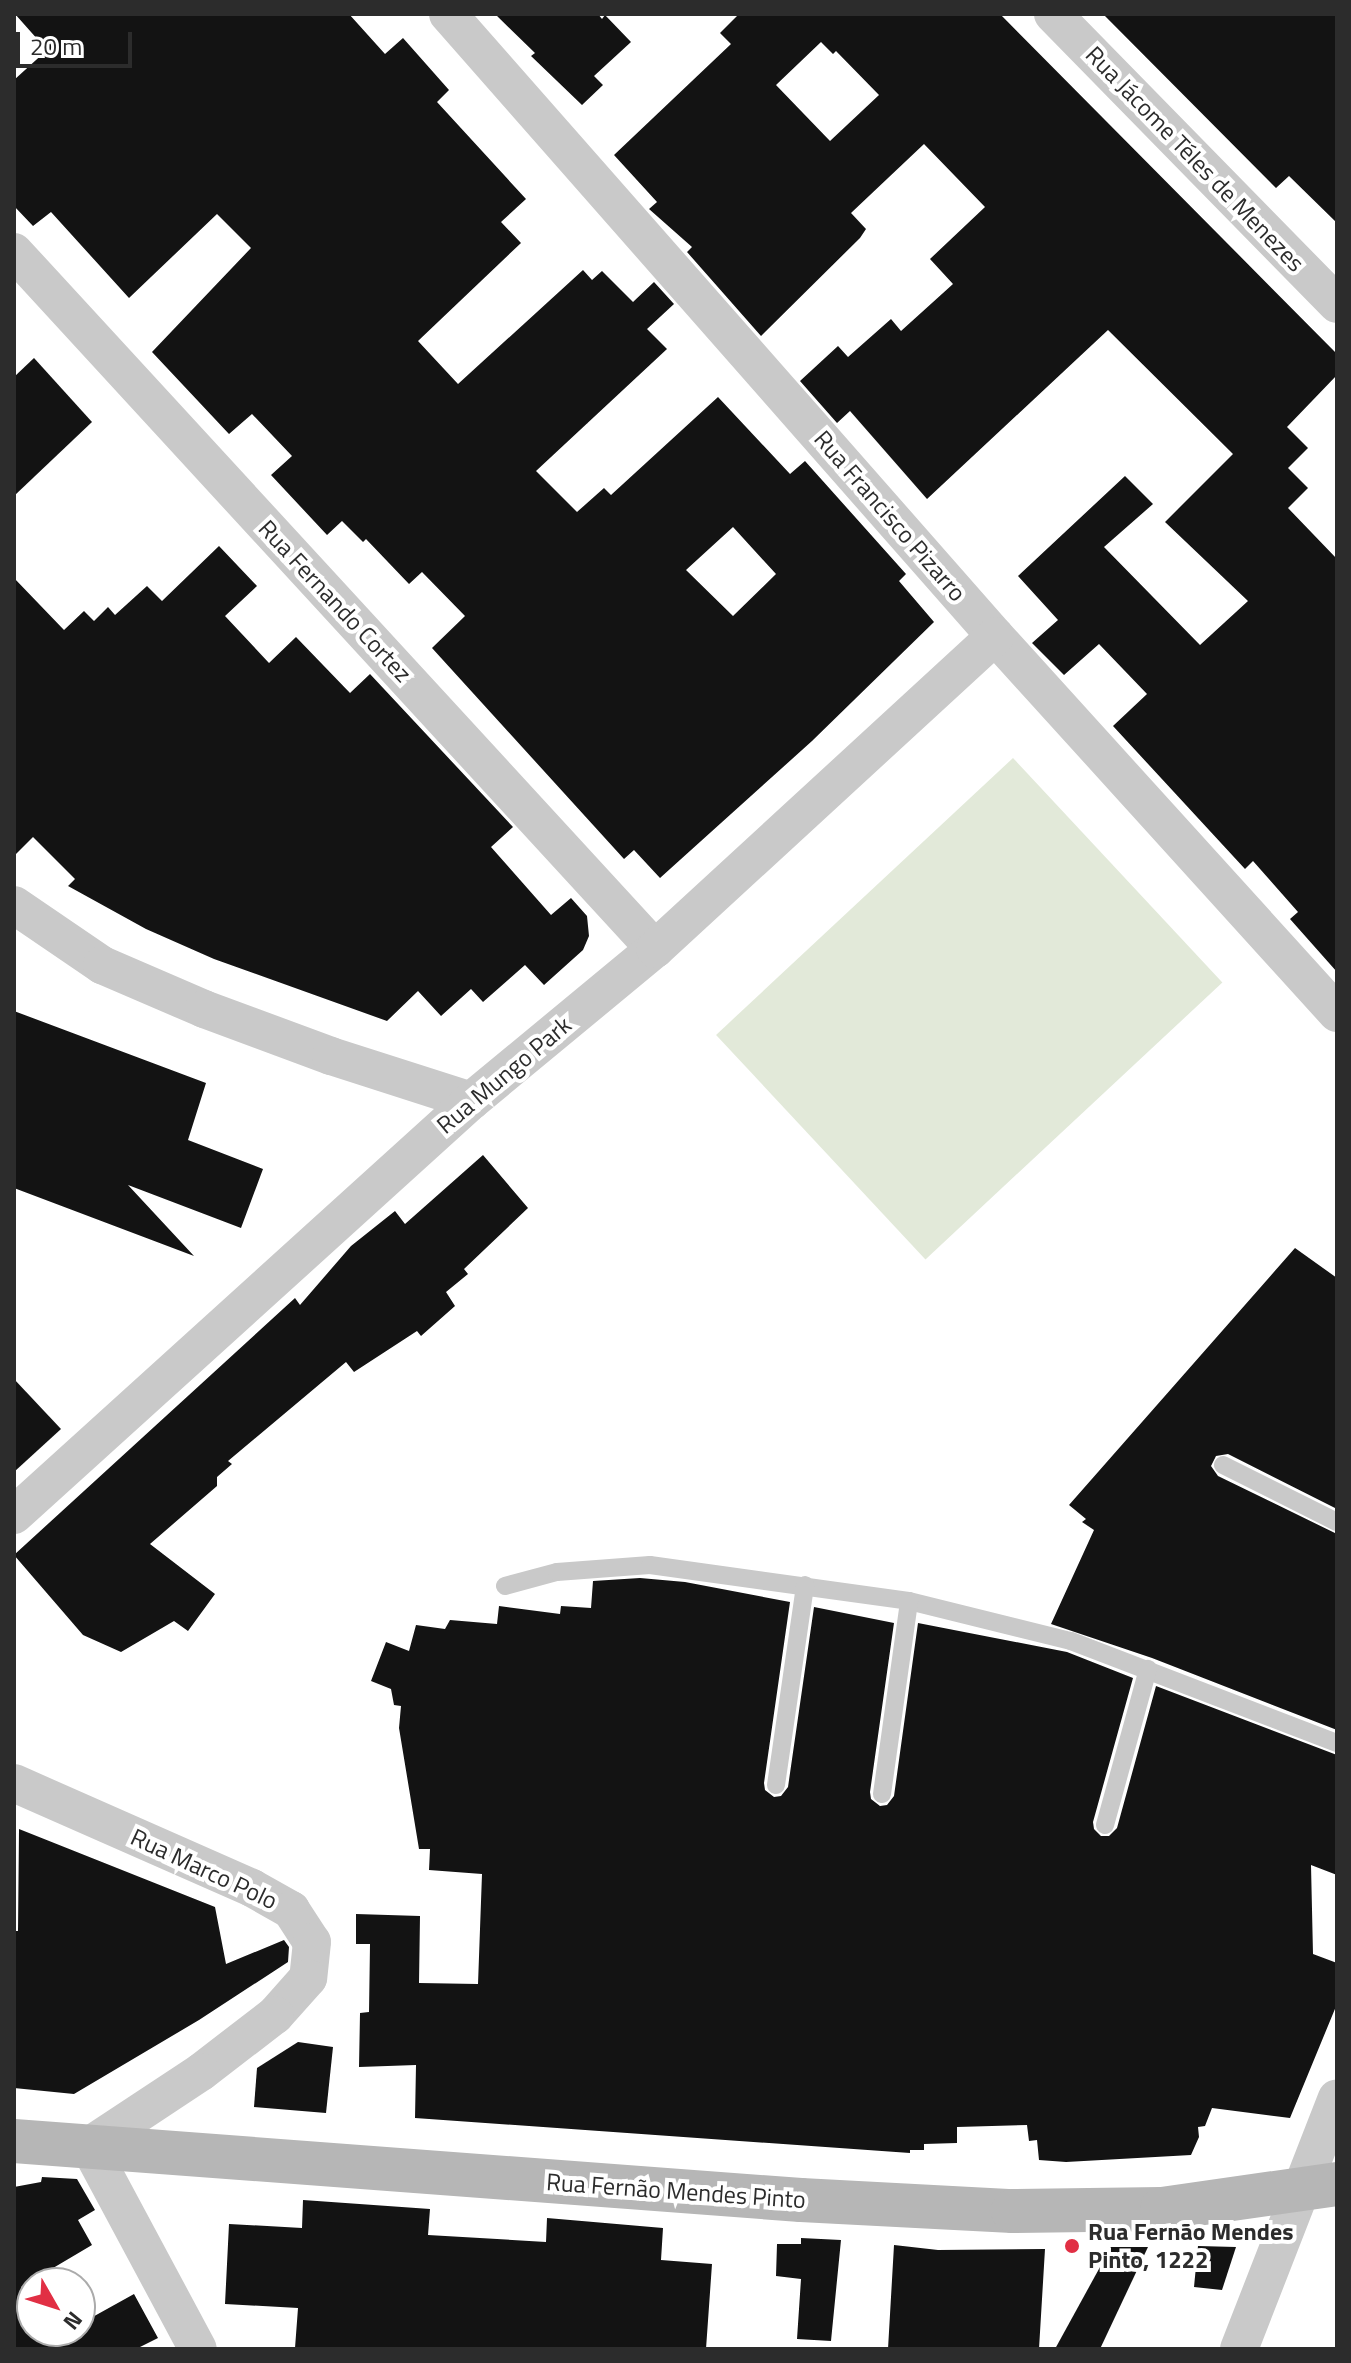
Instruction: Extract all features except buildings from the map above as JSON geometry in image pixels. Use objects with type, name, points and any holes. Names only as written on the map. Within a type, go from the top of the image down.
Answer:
[{"type":"street","name":"Rua Francisco Pizarro","points":[[448,14],[995,636],[1337,1013]]},
{"type":"street","name":"Rua Jácome Téles de Menezes","points":[[1053,14],[1337,304]]},
{"type":"street","name":"Rua Fernando Cortez","points":[[14,252],[655,949]]},
{"type":"street","name":"Rua Mungo Park","points":[[14,1515],[471,1101],[655,949],[995,636]]},
{"type":"street","points":[[14,905],[102,965],[331,1056],[471,1101]]},
{"type":"street","name":"Rua Marco Polo","points":[[14,1783],[252,1888],[291,1910],[312,1942],[308,1978],[275,2015],[201,2072],[89,2146]]},
{"type":"street","points":[[1239,2349],[1319,2188],[1337,2098]]},
{"type":"street","name":"Rua Fernão Mendes Pinto","points":[[14,2141],[801,2200],[1013,2211],[1162,2209],[1319,2188]]},
{"type":"street","points":[[89,2146],[198,2349]]},
{"type":"lane","points":[[1223,1465],[1337,1522]]},
{"type":"lane","points":[[505,1586],[557,1572],[650,1565],[909,1601],[1071,1641],[1337,1743]]},
{"type":"lane","points":[[776,1785],[805,1585]]},
{"type":"lane","points":[[882,1794],[909,1601]]},
{"type":"lane","points":[[1105,1825],[1148,1669]]},
{"type":"green space","points":[[1013,758],[1222,983],[925,1259],[716,1035]]},
{"type":"place","name":"Rua Fernão Mendes Pinto, 1222","points":[[1072,2246]]}]
